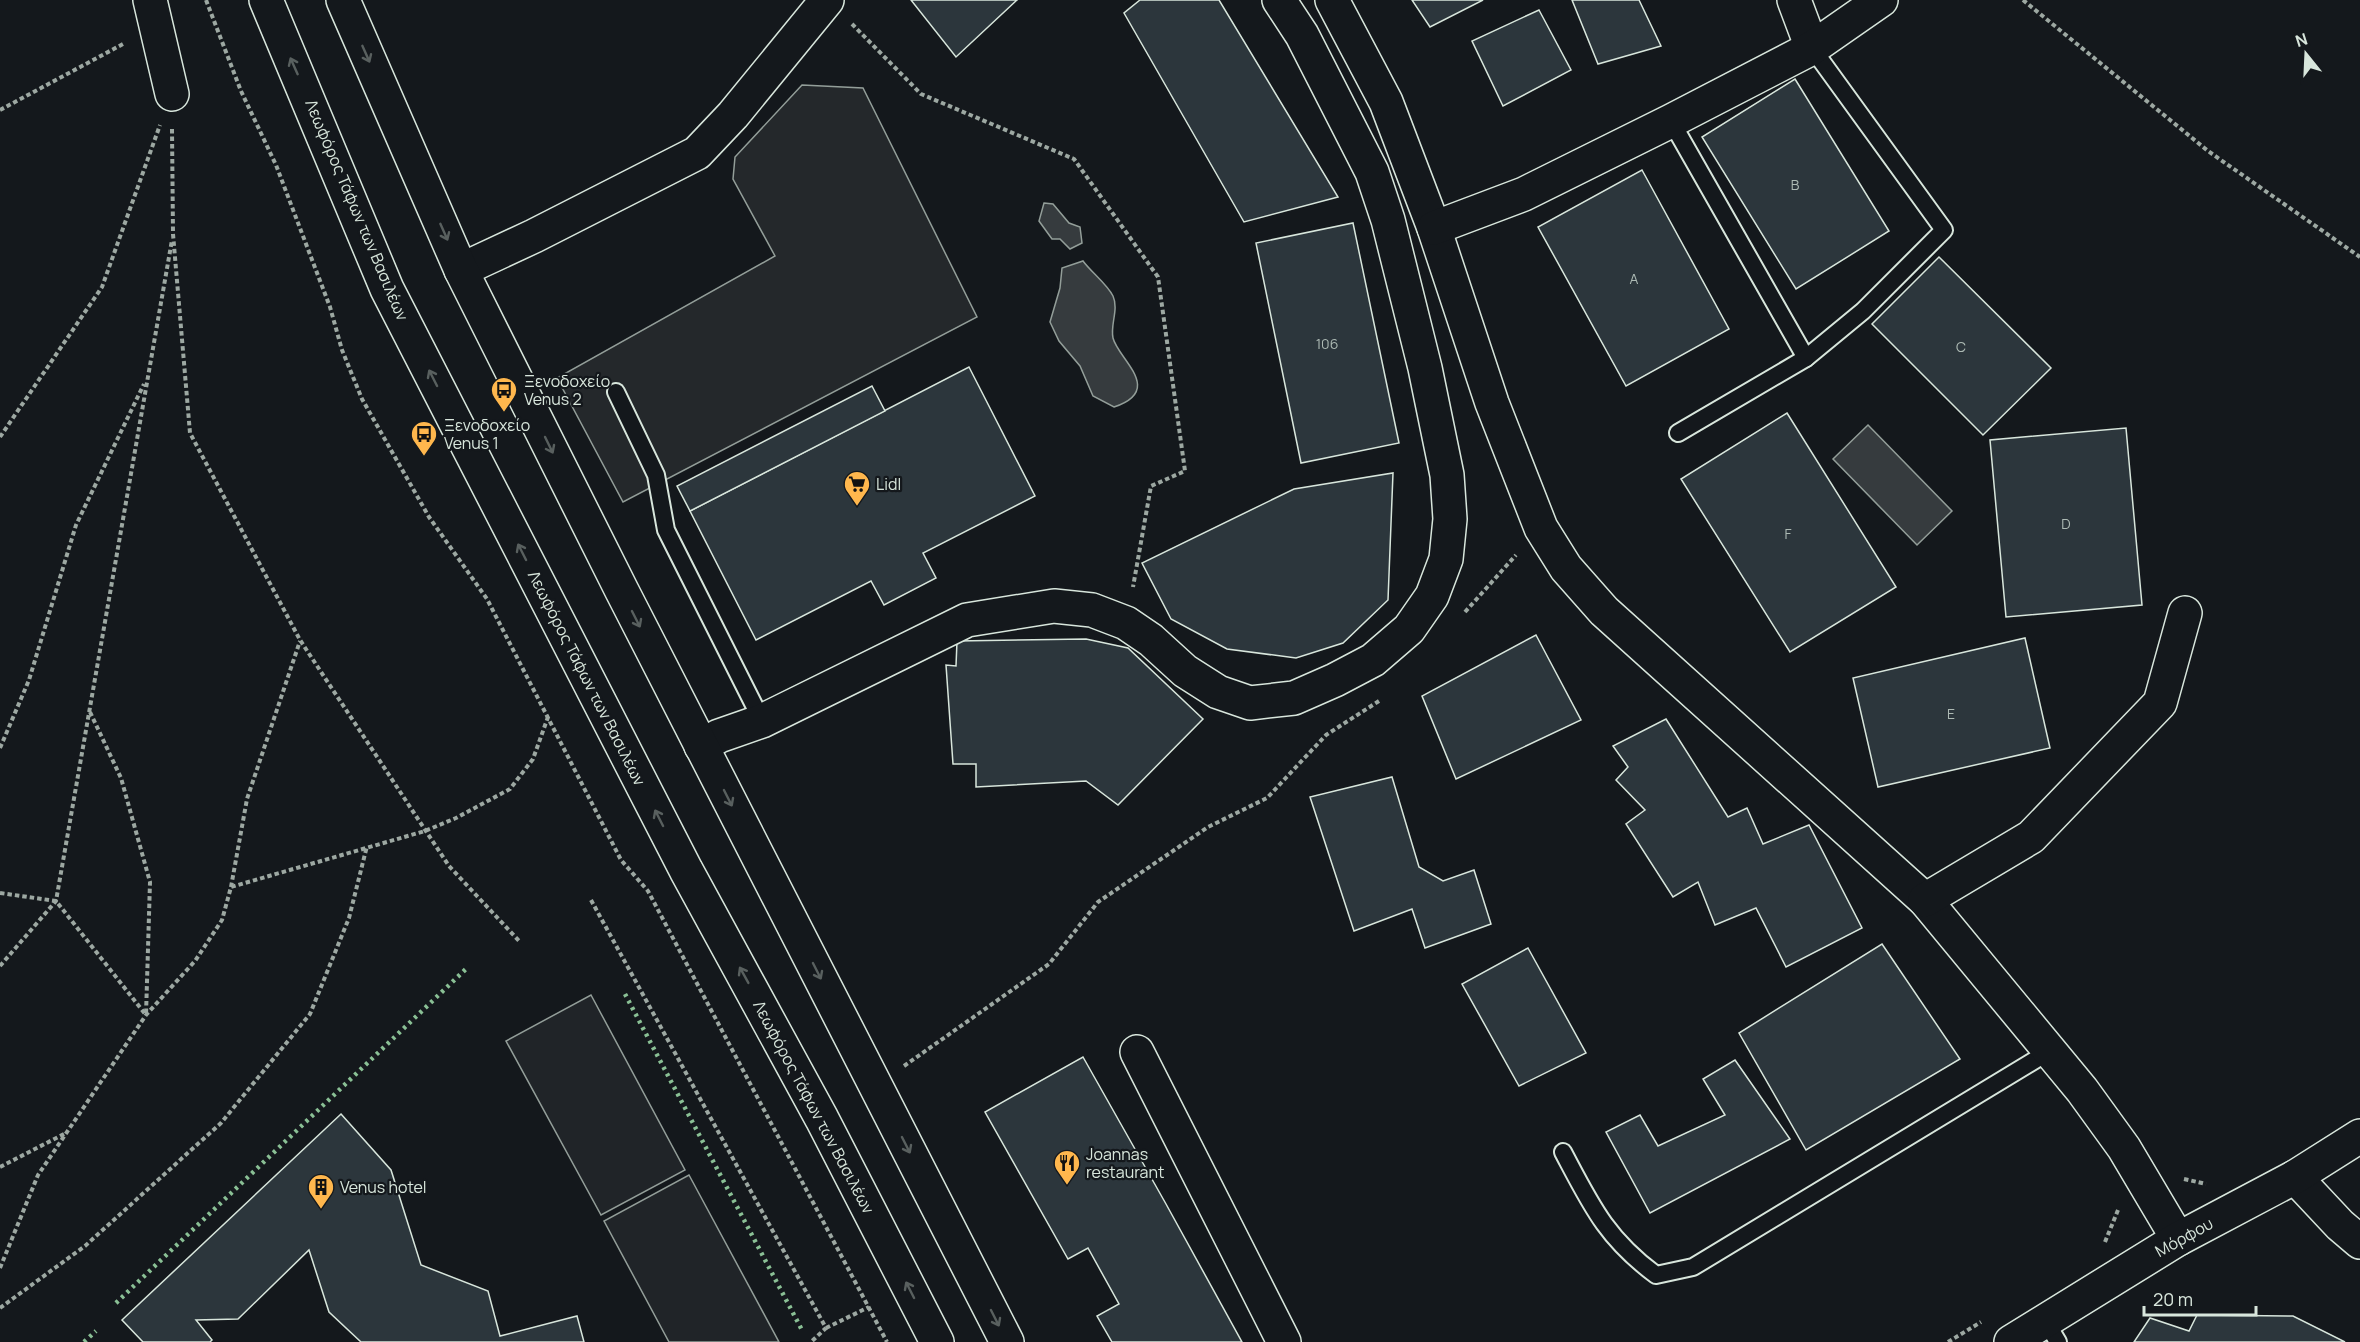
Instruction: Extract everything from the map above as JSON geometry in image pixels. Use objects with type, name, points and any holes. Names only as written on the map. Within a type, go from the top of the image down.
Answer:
[{"type":"street","name":"Λεωφόρος Τάφων των Βασιλέων","points":[[266,0],[387,288],[681,860],[822,1119],[937,1342]]},
{"type":"street","points":[[343,0],[461,270],[701,746],[1007,1342]]},
{"type":"street","points":[[701,746],[719,736],[762,721],[967,620],[1054,606],[1092,610],[1126,623],[1151,640],[1185,671],[1218,692],[1250,703],[1293,698],[1373,660],[1409,629],[1432,597],[1446,559],[1450,519],[1447,476],[1425,368],[1388,220],[1366,161],[1302,35],[1279,0]]},
{"type":"street","points":[[1332,0],[1386,102],[1434,228],[1492,403],[1541,528],[1566,568],[1604,611],[1924,900],[2082,1090],[2124,1148],[2178,1239]]},
{"type":"street","points":[[1794,0],[1812,48]]},
{"type":"street","points":[[1434,228],[1524,194],[1671,121],[1812,48],[1881,0]]},
{"type":"street","points":[[461,270],[534,236],[697,153],[836,9]]},
{"type":"street","points":[[153,13],[172,94]]},
{"type":"street","points":[[1924,900],[2031,837],[2160,703],[2185,613]]},
{"type":"street","points":[[1137,1052],[1284,1342]]},
{"type":"street","name":"Μόρφου","points":[[2011,1342],[2052,1331],[2178,1239],[2295,1177],[2360,1136]]},
{"type":"street","points":[[2295,1177],[2340,1225],[2360,1242]]},
{"type":"lane","points":[[1678,433],[1806,358],[1863,311],[1944,230],[1812,48]]},
{"type":"lane","points":[[1671,121],[1806,358]]},
{"type":"lane","points":[[616,392],[656,475],[666,530],[762,721]]},
{"type":"lane","points":[[1563,1152],[1599,1220],[1632,1257],[1656,1275],[1693,1267],[2050,1051]]},
{"type":"path","points":[[206,0],[241,91],[276,165],[307,243],[330,307],[342,350],[362,399],[429,517],[487,599],[621,860],[648,891],[887,1342]]},
{"type":"path","points":[[2023,0],[2208,151],[2360,256]]},
{"type":"path","points":[[836,9],[921,94],[1074,159],[1158,277],[1185,471],[1151,486],[1126,623]]},
{"type":"path","points":[[0,110],[153,13]]},
{"type":"path","points":[[172,94],[173,234],[190,433],[300,640],[449,866],[519,942]]},
{"type":"path","points":[[0,437],[102,287],[172,94]]},
{"type":"path","points":[[0,966],[57,901],[173,234]]},
{"type":"path","points":[[0,748],[29,680],[76,525],[146,379]]},
{"type":"path","points":[[1462,616],[1541,528]]},
{"type":"path","points":[[0,1268],[38,1175],[146,1015],[195,961],[222,920],[231,887],[247,799],[300,640]]},
{"type":"path","points":[[876,1086],[1049,964],[1098,902],[1208,826],[1267,798],[1326,735],[1380,699]]},
{"type":"path","points":[[90,712],[121,778],[150,882],[146,1015]]},
{"type":"path","points":[[231,887],[425,831],[456,818],[510,789],[533,759],[548,717]]},
{"type":"path","points":[[0,1308],[85,1245],[221,1123],[310,1014],[349,918],[368,846]]},
{"type":"path","points":[[0,893],[57,901],[146,1015]]},
{"type":"path","points":[[591,900],[826,1328]]},
{"type":"path","points":[[0,1167],[67,1133]]},
{"type":"path","points":[[811,1342],[826,1328],[868,1307]]},
{"type":"shaded area","points":[[802,85],[863,88],[977,317],[623,502],[557,378],[775,256],[733,179],[735,157]]},
{"type":"shaded area","points":[[1044,203],[1053,204],[1069,223],[1080,227],[1082,243],[1070,249],[1060,239],[1052,239],[1039,221]]},
{"type":"shaded area","points":[[1083,261],[1113,296],[1115,306],[1113,338],[1137,383],[1136,392],[1129,400],[1114,407],[1093,396],[1080,366],[1059,341],[1050,322],[1060,288],[1062,268]]},
{"type":"shaded area","points":[[1868,425],[1952,511],[1917,545],[1833,459]]},
{"type":"shaded area","points":[[591,995],[685,1170],[601,1215],[506,1041]]},
{"type":"shaded area","points":[[689,1175],[779,1342],[669,1342],[604,1221]]},
{"type":"building","points":[[911,0],[1017,0],[956,57]]},
{"type":"building","points":[[1140,0],[1219,0],[1338,197],[1244,222],[1124,13]]},
{"type":"building","points":[[1412,0],[1483,0],[1430,27]]},
{"type":"building","points":[[1572,0],[1639,0],[1661,46],[1598,64]]},
{"type":"building","points":[[1539,10],[1571,70],[1503,106],[1472,41]]},
{"type":"building","points":[[1795,79],[1889,231],[1796,289],[1702,137]]},
{"type":"building","points":[[1642,170],[1729,329],[1626,386],[1538,227]]},
{"type":"building","points":[[1353,223],[1399,443],[1301,463],[1256,243]]},
{"type":"building","points":[[1939,257],[2051,368],[1983,435],[1872,324]]},
{"type":"building","name":"Lidl","points":[[969,367],[1035,496],[923,553],[936,578],[884,605],[871,581],[756,640],[690,511]]},
{"type":"building","points":[[872,386],[885,411],[690,511],[677,486]]},
{"type":"building","points":[[1787,413],[1896,587],[1790,652],[1681,479]]},
{"type":"building","points":[[2126,428],[2142,605],[2006,617],[1990,440]]},
{"type":"building","points":[[1393,473],[1388,600],[1343,643],[1296,658],[1227,649],[1171,619],[1142,563],[1294,489]]},
{"type":"building","points":[[1536,635],[1581,720],[1456,779],[1422,696]]},
{"type":"building","points":[[2025,638],[2050,748],[1878,787],[1853,678]]},
{"type":"building","points":[[1086,639],[1128,648],[1203,719],[1118,805],[1086,781],[976,787],[976,764],[953,764],[946,665],[956,666],[957,641]]},
{"type":"building","points":[[1666,719],[1728,817],[1747,808],[1763,844],[1809,825],[1862,928],[1786,967],[1756,908],[1715,925],[1698,882],[1673,897],[1626,824],[1645,810],[1616,780],[1628,767],[1613,746]]},
{"type":"building","points":[[1392,777],[1419,867],[1443,881],[1474,870],[1491,924],[1425,948],[1412,909],[1354,931],[1310,797]]},
{"type":"building","points":[[1882,944],[1960,1059],[1806,1150],[1739,1033]]},
{"type":"building","points":[[1528,948],[1586,1053],[1519,1086],[1462,984]]},
{"type":"building","points":[[1083,1057],[1242,1342],[1112,1342],[1097,1316],[1119,1304],[1088,1248],[1068,1259],[985,1112]]},
{"type":"building","points":[[1735,1060],[1790,1139],[1650,1213],[1606,1132],[1640,1115],[1658,1146],[1725,1115],[1703,1079]]},
{"type":"building","name":"Venus hotel","points":[[341,1114],[391,1170],[421,1265],[488,1291],[500,1336],[577,1316],[584,1342],[361,1342],[329,1312],[309,1250],[238,1319],[196,1320],[212,1340],[210,1342],[143,1342],[122,1320]]},
{"type":"building","points":[[2197,1315],[2293,1316],[2345,1342],[2134,1342],[2150,1318],[2189,1331]]},
{"type":"hedge","points":[[116,1303],[468,967]]},
{"type":"hedge","points":[[625,994],[803,1332]]},
{"type":"hedge","points":[[84,1342],[96,1331]]},
{"type":"place","name":"Ξενοδοχείο Venus 2","points":[[504,413]]},
{"type":"place","name":"Ξενοδοχείο Venus 1","points":[[424,457]]},
{"type":"place","name":"Lidl","points":[[857,507]]},
{"type":"place","name":"Joannas restaurant","points":[[1067,1186]]},
{"type":"place","name":"Venus hotel","points":[[321,1210]]}]
